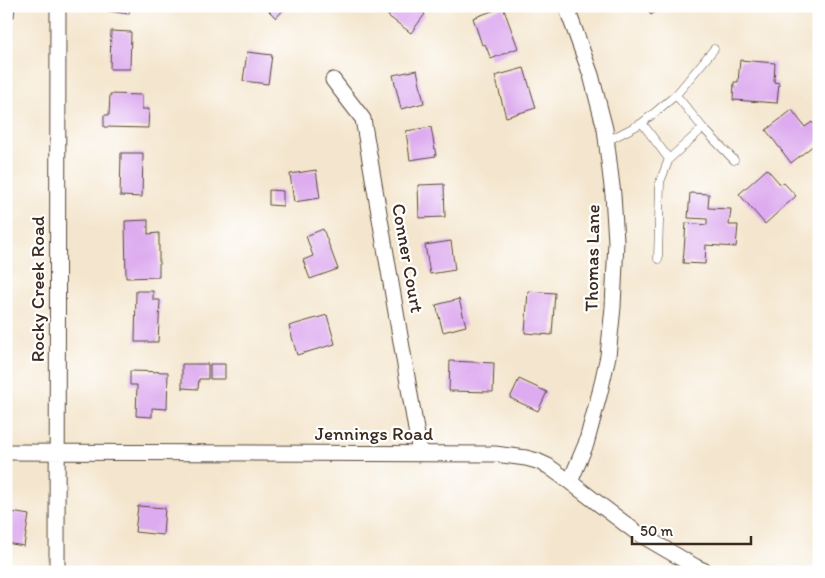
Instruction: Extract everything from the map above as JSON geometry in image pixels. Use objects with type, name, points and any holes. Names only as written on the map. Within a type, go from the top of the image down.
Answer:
[{"type":"street","name":"Rocky Creek Road","points":[[57,572],[58,6]]},
{"type":"street","name":"Thomas Lane","points":[[566,6],[591,75],[606,129],[616,241],[612,322],[608,356],[586,444],[570,482]]},
{"type":"street","name":"Conner Court","points":[[334,80],[364,119],[420,453]]},
{"type":"street","name":"Jennings Road","points":[[6,452],[420,453],[495,454],[526,458],[548,466],[636,532],[707,572]]},
{"type":"lane","points":[[607,142],[642,123],[676,95],[714,49]]},
{"type":"lane","points":[[676,95],[703,128],[734,160]]},
{"type":"lane","points":[[642,123],[669,159]]},
{"type":"lane","points":[[658,259],[660,182],[669,159],[703,128]]},
{"type":"building","points":[[6,6],[15,6],[14,17],[6,16]]},
{"type":"building","points":[[108,6],[130,6],[129,14],[108,11]]},
{"type":"building","points":[[264,6],[287,6],[276,18]]},
{"type":"building","points":[[395,6],[415,6],[425,14],[411,33],[388,16]]},
{"type":"building","points":[[646,6],[664,6],[651,15]]},
{"type":"building","points":[[503,7],[518,48],[491,59],[485,44],[482,45],[473,18]]},
{"type":"building","points":[[111,31],[131,32],[130,69],[110,69]]},
{"type":"building","points":[[6,32],[9,32],[8,51],[6,51]]},
{"type":"building","points":[[247,52],[272,55],[268,84],[243,81]]},
{"type":"building","points":[[740,60],[775,63],[774,82],[779,83],[777,103],[733,100],[734,82],[738,82]]},
{"type":"building","points":[[524,68],[536,108],[506,117],[495,76]]},
{"type":"building","points":[[417,70],[424,103],[401,109],[393,75]]},
{"type":"building","points":[[6,88],[9,89],[8,111],[6,111]]},
{"type":"building","points":[[110,94],[142,95],[142,109],[149,109],[148,128],[104,127],[104,115],[109,115]]},
{"type":"building","points":[[792,110],[805,127],[812,122],[819,131],[819,141],[791,163],[766,130]]},
{"type":"building","points":[[431,127],[436,156],[410,160],[406,131]]},
{"type":"building","points":[[121,153],[143,153],[142,197],[120,196]]},
{"type":"building","points":[[767,169],[781,185],[784,183],[796,196],[765,224],[739,194]]},
{"type":"building","points":[[316,170],[320,198],[294,202],[290,174]]},
{"type":"building","points":[[444,184],[445,217],[419,218],[418,185]]},
{"type":"building","points":[[269,190],[283,191],[283,206],[269,205]]},
{"type":"building","points":[[690,193],[709,194],[708,208],[731,209],[729,225],[738,225],[736,247],[706,245],[705,264],[683,263],[686,223],[707,225],[707,219],[688,218]]},
{"type":"building","points":[[148,220],[148,234],[159,233],[159,277],[126,278],[125,221]]},
{"type":"building","points":[[323,229],[338,269],[310,279],[303,260],[313,256],[306,236]]},
{"type":"building","points":[[451,241],[455,270],[430,274],[425,245]]},
{"type":"building","points":[[136,291],[153,291],[153,300],[160,300],[158,342],[135,342]]},
{"type":"building","points":[[528,291],[555,293],[552,335],[525,333]]},
{"type":"building","points":[[459,299],[466,326],[443,332],[436,305]]},
{"type":"building","points":[[327,315],[335,344],[297,355],[289,326]]},
{"type":"building","points":[[450,361],[494,363],[493,392],[449,391]]},
{"type":"building","points":[[182,364],[208,364],[208,379],[199,379],[198,389],[182,388]]},
{"type":"building","points":[[210,364],[225,364],[225,379],[210,379]]},
{"type":"building","points":[[130,371],[168,372],[167,409],[152,408],[152,417],[136,416],[137,385],[130,385]]},
{"type":"building","points":[[519,379],[547,392],[538,411],[510,398]]},
{"type":"building","points":[[138,506],[165,508],[163,535],[135,532]]},
{"type":"building","points":[[6,511],[29,515],[24,546],[6,543]]}]
